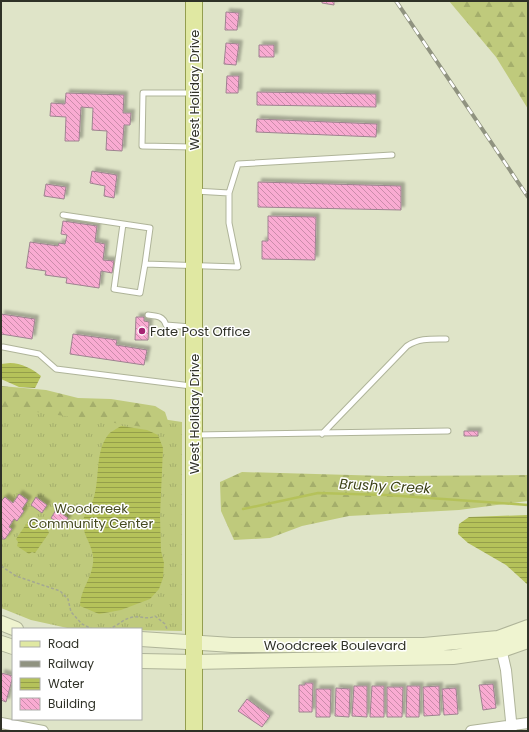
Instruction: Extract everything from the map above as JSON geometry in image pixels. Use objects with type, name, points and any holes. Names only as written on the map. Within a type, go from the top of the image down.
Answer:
[{"type":"main road","name":"West Holiday Drive","points":[[194,1],[194,731]]},
{"type":"street","points":[[1,623],[14,628]]},
{"type":"street","name":"Woodcreek Boulevard","points":[[142,661],[194,662],[453,657],[500,644],[528,627]]},
{"type":"street","name":"Woodcreek Boulevard","points":[[142,639],[194,644],[424,645],[500,644],[528,641]]},
{"type":"street","points":[[1,644],[12,647]]},
{"type":"street","points":[[500,644],[506,670],[512,728]]},
{"type":"street","points":[[1,722],[38,731]]},
{"type":"street","points":[[471,731],[512,728],[528,723]]},
{"type":"lane","points":[[194,93],[143,93],[142,146],[194,147]]},
{"type":"lane","points":[[145,264],[238,268],[229,223],[229,193],[238,164],[392,155]]},
{"type":"lane","points":[[194,191],[229,193]]},
{"type":"lane","points":[[62,215],[123,224],[150,228],[140,292],[114,289],[123,224]]},
{"type":"lane","points":[[148,315],[161,317],[164,319],[166,325],[194,328]]},
{"type":"lane","points":[[322,434],[407,346],[422,339],[446,339]]},
{"type":"lane","points":[[2,347],[39,354],[56,369],[194,387]]},
{"type":"lane","points":[[194,435],[448,431]]},
{"type":"path","points":[[1,566],[16,576],[60,591],[68,599],[71,612],[82,624],[90,628]]},
{"type":"path","points":[[110,628],[124,619],[135,617],[148,620],[155,616],[166,624],[168,630]]},
{"type":"green space","points":[[449,1],[528,1],[528,109],[496,57]]},
{"type":"green space","points":[[1,386],[46,390],[78,398],[111,399],[155,406],[165,412],[169,424],[164,432],[156,433],[143,427],[1,407]]},
{"type":"green space","name":"Woodcreek Community Center","points":[[1,395],[182,422],[182,631],[142,630],[142,628],[67,628],[31,620],[1,608]]},
{"type":"green space","points":[[242,472],[386,476],[528,475],[528,501],[459,510],[349,516],[302,526],[270,538],[234,540],[221,511],[220,482]]},
{"type":"water","points":[[10,363],[27,367],[41,376],[35,388],[19,387],[1,379],[1,364]]},
{"type":"water","points":[[121,426],[147,430],[158,435],[163,448],[160,516],[161,551],[164,563],[163,578],[159,589],[150,599],[121,610],[99,614],[80,606],[82,595],[91,574],[93,563],[91,548],[85,534],[83,521],[96,489],[101,449],[109,434]]},
{"type":"water","points":[[528,515],[528,585],[506,565],[468,543],[458,534],[459,524],[469,517]]},
{"type":"water","points":[[34,519],[47,528],[49,533],[35,553],[32,552],[29,554],[17,546],[18,542],[16,539],[29,520]]},
{"type":"building","points":[[322,1],[334,1],[334,5],[322,3]]},
{"type":"building","points":[[226,12],[239,13],[237,30],[225,30]]},
{"type":"building","points":[[226,43],[239,44],[236,65],[224,64]]},
{"type":"building","points":[[259,45],[274,45],[274,57],[259,57]]},
{"type":"building","points":[[227,76],[239,76],[238,93],[226,93]]},
{"type":"building","points":[[257,92],[376,94],[376,107],[257,105]]},
{"type":"building","points":[[66,93],[124,95],[123,113],[131,113],[130,125],[124,125],[122,151],[106,150],[107,131],[92,130],[93,108],[81,107],[79,141],[65,141],[66,117],[50,116],[51,103],[65,104]]},
{"type":"building","points":[[257,119],[377,124],[376,137],[256,132]]},
{"type":"building","points":[[92,171],[117,175],[114,198],[104,196],[105,186],[90,183]]},
{"type":"building","points":[[258,182],[401,186],[401,210],[258,207]]},
{"type":"building","points":[[46,184],[66,187],[64,199],[44,196]]},
{"type":"building","points":[[268,216],[316,217],[315,260],[262,259],[262,241],[268,241]]},
{"type":"building","points":[[63,221],[97,226],[95,242],[105,244],[103,260],[114,261],[112,273],[101,271],[99,288],[66,283],[67,278],[45,275],[46,271],[26,268],[30,242],[58,246],[59,243],[65,244],[67,235],[61,234]]},
{"type":"building","points":[[1,314],[35,319],[32,339],[1,334]]},
{"type":"building","name":"Fate Post Office","points":[[136,317],[144,317],[144,321],[149,322],[148,340],[135,340]]},
{"type":"building","points":[[73,334],[117,340],[116,345],[147,350],[144,365],[70,354]]},
{"type":"building","points":[[464,431],[478,431],[478,436],[464,436]]},
{"type":"building","points":[[19,494],[28,500],[22,509],[24,511],[17,521],[14,519],[9,527],[12,529],[5,539],[2,539],[1,500],[5,497],[13,503]]},
{"type":"building","points":[[36,497],[47,505],[42,513],[31,505]]},
{"type":"building","points":[[56,510],[68,518],[63,526],[51,518]]},
{"type":"building","points":[[1,673],[12,676],[12,680],[6,702],[1,700]]},
{"type":"building","points":[[305,683],[313,683],[312,712],[299,712],[299,685],[305,685]]},
{"type":"building","points":[[493,684],[496,708],[483,710],[479,685]]},
{"type":"building","points":[[354,686],[367,686],[367,717],[352,716]]},
{"type":"building","points":[[372,686],[384,686],[384,717],[370,717]]},
{"type":"building","points":[[407,686],[420,686],[419,717],[406,717]]},
{"type":"building","points":[[439,686],[440,715],[424,716],[423,687]]},
{"type":"building","points":[[387,687],[403,687],[402,717],[387,717]]},
{"type":"building","points":[[336,688],[350,689],[349,717],[335,716]]},
{"type":"building","points":[[456,688],[458,714],[444,715],[442,689]]},
{"type":"building","points":[[316,689],[331,689],[330,717],[316,717]]},
{"type":"building","points":[[247,699],[270,716],[262,727],[238,711]]},
{"type":"waterway","name":"Brushy Creek","points":[[243,509],[318,493],[387,495],[528,505]]},
{"type":"railway","points":[[396,1],[528,197]]},
{"type":"place","name":"Fate Post Office","points":[[142,331]]}]
